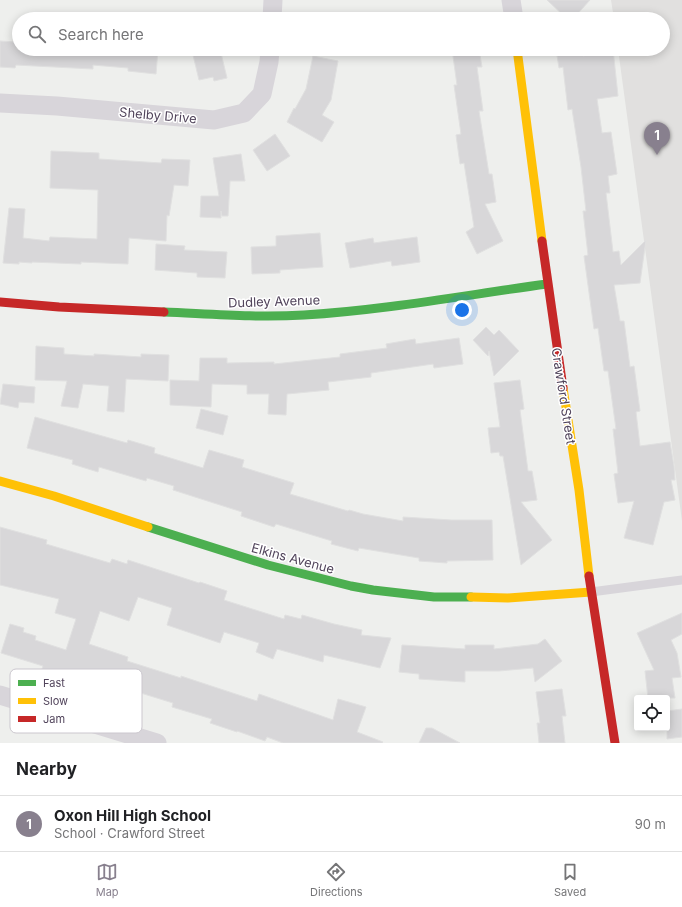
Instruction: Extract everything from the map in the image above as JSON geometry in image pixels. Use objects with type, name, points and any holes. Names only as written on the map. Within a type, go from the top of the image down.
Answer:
[{"type":"street","points":[[272,12],[273,0]]},
{"type":"street","points":[[512,0],[513,12]]},
{"type":"street","name":"Shelby Drive","points":[[0,103],[57,106],[214,120],[244,113],[262,94],[269,56]]},
{"type":"street","name":"Crawford Street","points":[[518,56],[547,284],[579,490],[591,592],[615,743]]},
{"type":"street","name":"Dudley Avenue","points":[[0,302],[123,311],[258,316],[306,314],[404,304],[477,292],[547,284]]},
{"type":"street","name":"Elkins Avenue","points":[[0,481],[54,496],[268,565],[351,586],[373,590],[442,597],[508,598],[591,592]]},
{"type":"street","points":[[0,695],[10,698]]},
{"type":"street","points":[[124,733],[157,743]]},
{"type":"lane","points":[[591,592],[682,580]]},
{"type":"shaded area","points":[[611,0],[682,0],[682,521],[619,56],[670,56],[670,12],[613,12]]},
{"type":"building","points":[[547,0],[590,0],[579,12],[560,12]]},
{"type":"building","points":[[0,41],[12,42],[12,56],[157,56],[156,74],[128,71],[128,68],[93,65],[93,69],[16,65],[15,68],[0,67]]},
{"type":"building","points":[[193,56],[222,56],[227,78],[214,81],[213,77],[199,80]]},
{"type":"building","points":[[313,56],[338,61],[331,100],[322,115],[334,122],[322,142],[287,122],[306,89]]},
{"type":"building","points":[[453,56],[480,56],[482,67],[477,67],[483,111],[479,111],[489,174],[492,174],[496,202],[485,204],[503,241],[477,254],[466,232],[474,227],[464,163],[460,164],[456,135],[461,134],[454,85],[457,85]]},
{"type":"building","points":[[557,56],[614,56],[618,96],[597,99],[602,133],[611,132],[617,174],[608,176],[610,193],[606,193],[613,252],[619,251],[621,265],[646,240],[640,283],[614,285],[620,321],[624,321],[630,367],[634,366],[640,411],[636,412],[640,446],[670,442],[674,466],[675,480],[671,480],[675,500],[664,502],[653,545],[624,538],[634,501],[618,503],[614,474],[618,473],[613,429],[616,429],[608,371],[604,371],[598,328],[594,329],[584,256],[588,255],[583,211],[586,211],[581,167],[572,109],[568,110],[563,67],[559,68]]},
{"type":"building","points":[[275,134],[290,156],[267,171],[253,150]]},
{"type":"building","points":[[51,151],[99,153],[99,159],[161,163],[162,159],[190,160],[188,186],[174,185],[169,216],[167,215],[166,241],[129,238],[128,264],[81,262],[81,264],[32,262],[19,262],[19,264],[3,263],[9,208],[25,209],[23,238],[49,241],[50,237],[97,239],[98,190],[50,188]]},
{"type":"building","points":[[241,154],[245,181],[230,181],[228,216],[222,216],[221,211],[221,218],[200,217],[201,196],[219,196],[213,158]]},
{"type":"building","points":[[320,233],[323,267],[280,270],[280,273],[252,274],[251,247],[276,246],[276,236]]},
{"type":"building","points":[[417,237],[420,262],[392,266],[391,261],[350,268],[345,243],[373,238],[374,243]]},
{"type":"building","points":[[156,244],[185,246],[184,250],[227,252],[225,278],[197,277],[197,273],[155,270]]},
{"type":"building","points":[[486,327],[494,335],[499,330],[519,351],[494,376],[489,351],[488,356],[473,340]]},
{"type":"building","points":[[459,338],[463,364],[434,368],[433,364],[371,373],[371,377],[328,382],[329,390],[287,394],[286,415],[268,414],[269,394],[247,394],[247,385],[212,384],[211,407],[170,405],[170,380],[199,381],[200,358],[227,358],[227,363],[274,362],[274,364],[340,357],[340,354],[387,348],[386,344],[415,339],[416,344]]},
{"type":"building","points":[[36,346],[64,348],[64,354],[141,357],[141,354],[169,355],[168,381],[126,379],[124,412],[107,411],[109,386],[83,384],[78,408],[61,406],[67,381],[35,380]]},
{"type":"building","points":[[520,380],[524,409],[520,410],[528,471],[532,471],[537,500],[521,502],[552,540],[521,565],[503,456],[500,456],[499,452],[491,453],[488,428],[500,427],[494,383]]},
{"type":"building","points":[[3,384],[35,387],[34,403],[19,402],[18,408],[0,404]]},
{"type":"building","points":[[201,409],[228,416],[223,435],[196,428]]},
{"type":"building","points":[[35,417],[127,443],[128,440],[155,448],[154,453],[203,468],[209,450],[244,460],[242,467],[294,483],[290,494],[348,511],[403,521],[403,517],[451,520],[492,520],[493,560],[447,561],[447,563],[419,561],[419,558],[359,548],[358,551],[331,544],[332,541],[276,524],[274,527],[241,516],[242,512],[173,490],[174,486],[147,478],[146,481],[99,467],[98,472],[72,464],[73,460],[27,448]]},
{"type":"building","points":[[0,527],[47,540],[46,544],[110,563],[112,559],[127,564],[128,560],[199,583],[200,582],[227,591],[224,600],[284,619],[285,615],[301,619],[302,615],[362,630],[361,635],[391,638],[380,668],[324,655],[323,662],[277,649],[273,659],[256,652],[259,643],[224,632],[220,643],[167,625],[172,608],[138,597],[129,621],[100,611],[89,644],[128,657],[127,661],[181,678],[181,676],[257,701],[259,694],[333,720],[338,699],[366,707],[357,732],[383,742],[283,743],[267,737],[265,741],[210,723],[212,719],[172,707],[173,703],[142,693],[142,669],[42,669],[43,666],[1,653],[10,624],[24,628],[23,632],[36,636],[35,640],[66,650],[76,619],[55,613],[59,599],[0,585]]},
{"type":"building","points":[[682,613],[682,634],[671,640],[677,653],[681,677],[672,678],[675,698],[670,698],[670,695],[648,695],[645,671],[654,670],[637,633]]},
{"type":"building","points":[[545,639],[562,661],[535,682],[533,668],[499,671],[465,671],[465,682],[419,679],[419,674],[399,672],[402,645],[465,649],[465,645],[494,645],[494,649],[538,644]]},
{"type":"building","points":[[562,689],[566,716],[562,716],[565,743],[539,743],[537,723],[540,723],[536,692]]},
{"type":"building","points":[[682,709],[682,737],[667,739],[667,731],[670,731],[670,711]]},
{"type":"building","points":[[426,728],[432,728],[460,743],[419,743]]},
{"type":"traffic: fast","points":[[164,312],[251,316],[286,316],[334,313],[395,306],[547,284]]},
{"type":"traffic: fast","points":[[148,527],[268,565],[351,586],[434,597],[471,597]]},
{"type":"traffic: slow","points":[[518,56],[542,241]]},
{"type":"traffic: slow","points":[[563,388],[579,490],[589,576]]},
{"type":"traffic: slow","points":[[0,481],[54,496],[148,527]]},
{"type":"traffic: slow","points":[[471,597],[508,598],[591,592]]},
{"type":"traffic: jam","points":[[542,241],[563,388]]},
{"type":"traffic: jam","points":[[0,302],[59,307],[164,312]]},
{"type":"traffic: jam","points":[[589,576],[615,743]]},
{"type":"place","name":"Oxon Hill High School","points":[[657,155]]}]
